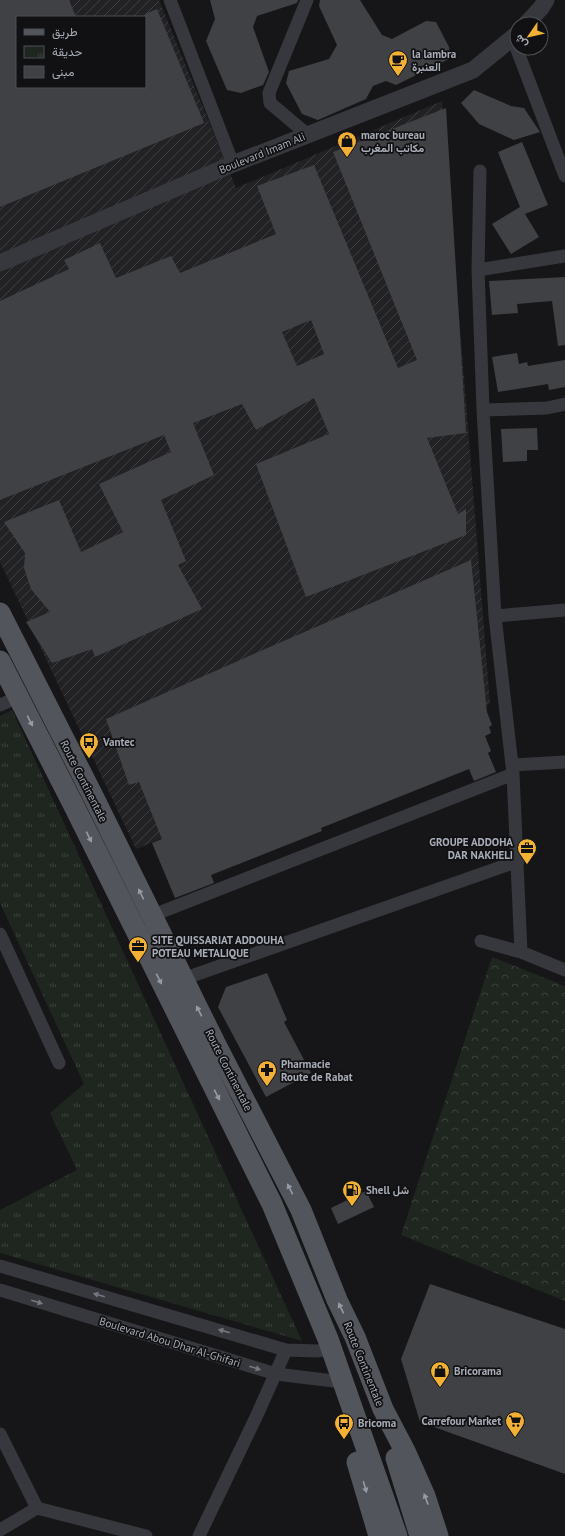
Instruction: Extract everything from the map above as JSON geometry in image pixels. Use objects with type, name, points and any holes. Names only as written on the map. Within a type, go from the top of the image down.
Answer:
[{"type":"main road","name":"Route Continentale","points":[[0,613],[93,796],[151,916],[301,1210],[383,1409],[405,1451],[425,1496],[438,1536]]},
{"type":"main road","name":"Route Continentale","points":[[0,662],[9,701],[73,804],[272,1204],[328,1339],[330,1349],[397,1536]]},
{"type":"main road","name":"Route Continentale","points":[[344,1388],[348,1427],[379,1536]]},
{"type":"main road","points":[[383,1409],[398,1466],[420,1536]]},
{"type":"street","points":[[170,0],[233,164]]},
{"type":"street","points":[[307,0],[269,93],[270,103],[308,135]]},
{"type":"street","points":[[534,16],[546,0]]},
{"type":"street","name":"Boulevard Imam Ali","points":[[0,263],[233,164],[473,70],[509,41]]},
{"type":"street","points":[[522,56],[565,176]]},
{"type":"street","points":[[480,171],[478,270],[483,410],[495,616],[513,770],[521,952]]},
{"type":"street","points":[[478,270],[565,256]]},
{"type":"street","points":[[483,410],[546,408],[565,404]]},
{"type":"street","points":[[495,616],[565,610]]},
{"type":"street","points":[[151,916],[513,770],[565,762]]},
{"type":"street","points":[[183,979],[518,861]]},
{"type":"street","points":[[0,934],[59,1063]]},
{"type":"street","points":[[481,941],[521,952],[565,970]]},
{"type":"street","points":[[0,1266],[286,1350],[316,1351],[330,1349]]},
{"type":"street","name":"Boulevard Abou Dhar Al-Ghifari","points":[[0,1290],[276,1374],[344,1388]]},
{"type":"street","points":[[199,1536],[286,1350]]},
{"type":"street","points":[[0,1434],[38,1508]]},
{"type":"street","points":[[0,1530],[38,1508],[146,1536]]},
{"type":"shaded area","points":[[0,0],[159,0],[236,188],[442,101],[490,704],[136,849],[0,562]]},
{"type":"green space","points":[[12,710],[302,1341],[0,1253],[0,1210],[77,1170],[50,1113],[84,1084],[0,903],[0,716]]},
{"type":"green space","points":[[492,957],[565,986],[565,1301],[401,1235]]},
{"type":"building","points":[[0,0],[69,0],[76,16],[16,16],[16,88],[146,88],[145,14],[157,9],[204,123],[0,207]]},
{"type":"building","points":[[210,0],[298,0],[297,3],[257,16],[253,27],[269,72],[263,85],[241,93],[227,90],[206,41],[215,19]]},
{"type":"building","points":[[320,0],[360,0],[382,35],[392,39],[426,21],[436,22],[449,47],[451,58],[396,85],[386,81],[373,86],[366,99],[318,120],[302,114],[286,83],[289,71],[329,59],[337,45],[319,6]]},
{"type":"building","points":[[474,90],[511,106],[524,108],[540,132],[514,140],[479,124],[461,103]]},
{"type":"building","points":[[446,108],[466,433],[427,438],[458,514],[466,509],[466,535],[306,597],[256,464],[329,434],[314,398],[256,430],[242,404],[193,423],[214,475],[161,500],[186,561],[178,565],[202,609],[95,657],[92,649],[52,663],[26,622],[50,612],[31,589],[24,568],[25,553],[4,522],[59,500],[81,552],[123,532],[99,484],[171,452],[164,435],[0,500],[0,301],[69,269],[64,260],[100,243],[116,278],[171,256],[180,273],[276,234],[257,186],[314,165],[398,368],[417,360],[333,152]],"holes":[[[311,320],[324,354],[297,366],[282,332]]]},
{"type":"building","points":[[522,142],[548,205],[525,214],[539,237],[511,254],[492,224],[520,207],[498,152]]},
{"type":"building","points":[[565,277],[565,345],[558,346],[552,301],[517,304],[518,313],[492,315],[489,281]]},
{"type":"building","points":[[517,353],[519,364],[527,362],[528,366],[565,360],[565,387],[549,390],[548,384],[498,392],[492,357]]},
{"type":"building","points":[[537,428],[538,450],[527,450],[527,461],[503,462],[501,429]]},
{"type":"building","points":[[471,560],[487,712],[492,725],[489,727],[491,733],[485,736],[491,751],[488,753],[496,772],[474,781],[469,769],[321,828],[322,831],[211,875],[214,883],[175,898],[152,843],[162,839],[139,782],[129,785],[106,719]]},
{"type":"building","points":[[267,973],[287,1020],[284,1022],[311,1073],[266,1097],[218,1007],[226,987]]},
{"type":"building","name":"Shell شل","points":[[366,1191],[374,1207],[338,1224],[331,1208]]},
{"type":"building","points":[[430,1284],[565,1329],[565,1474],[420,1422],[401,1359]]},
{"type":"place","name":"la lambra العنبرة","points":[[398,77]]},
{"type":"place","name":"maroc bureau مكاتب المغرب","points":[[347,158]]},
{"type":"place","name":"Vantec","points":[[89,759]]},
{"type":"place","name":"GROUPE ADDOHA DAR NAKHELI","points":[[527,865]]},
{"type":"place","name":"SITE QUISSARIAT ADDOUHA POTEAU METALIQUE","points":[[138,963]]},
{"type":"place","name":"Pharmacie Route de Rabat","points":[[267,1087]]},
{"type":"place","name":"Shell شل","points":[[352,1207]]},
{"type":"place","name":"Bricorama","points":[[440,1388]]},
{"type":"place","name":"Carrefour Market","points":[[515,1438]]},
{"type":"place","name":"Bricoma","points":[[344,1440]]}]
